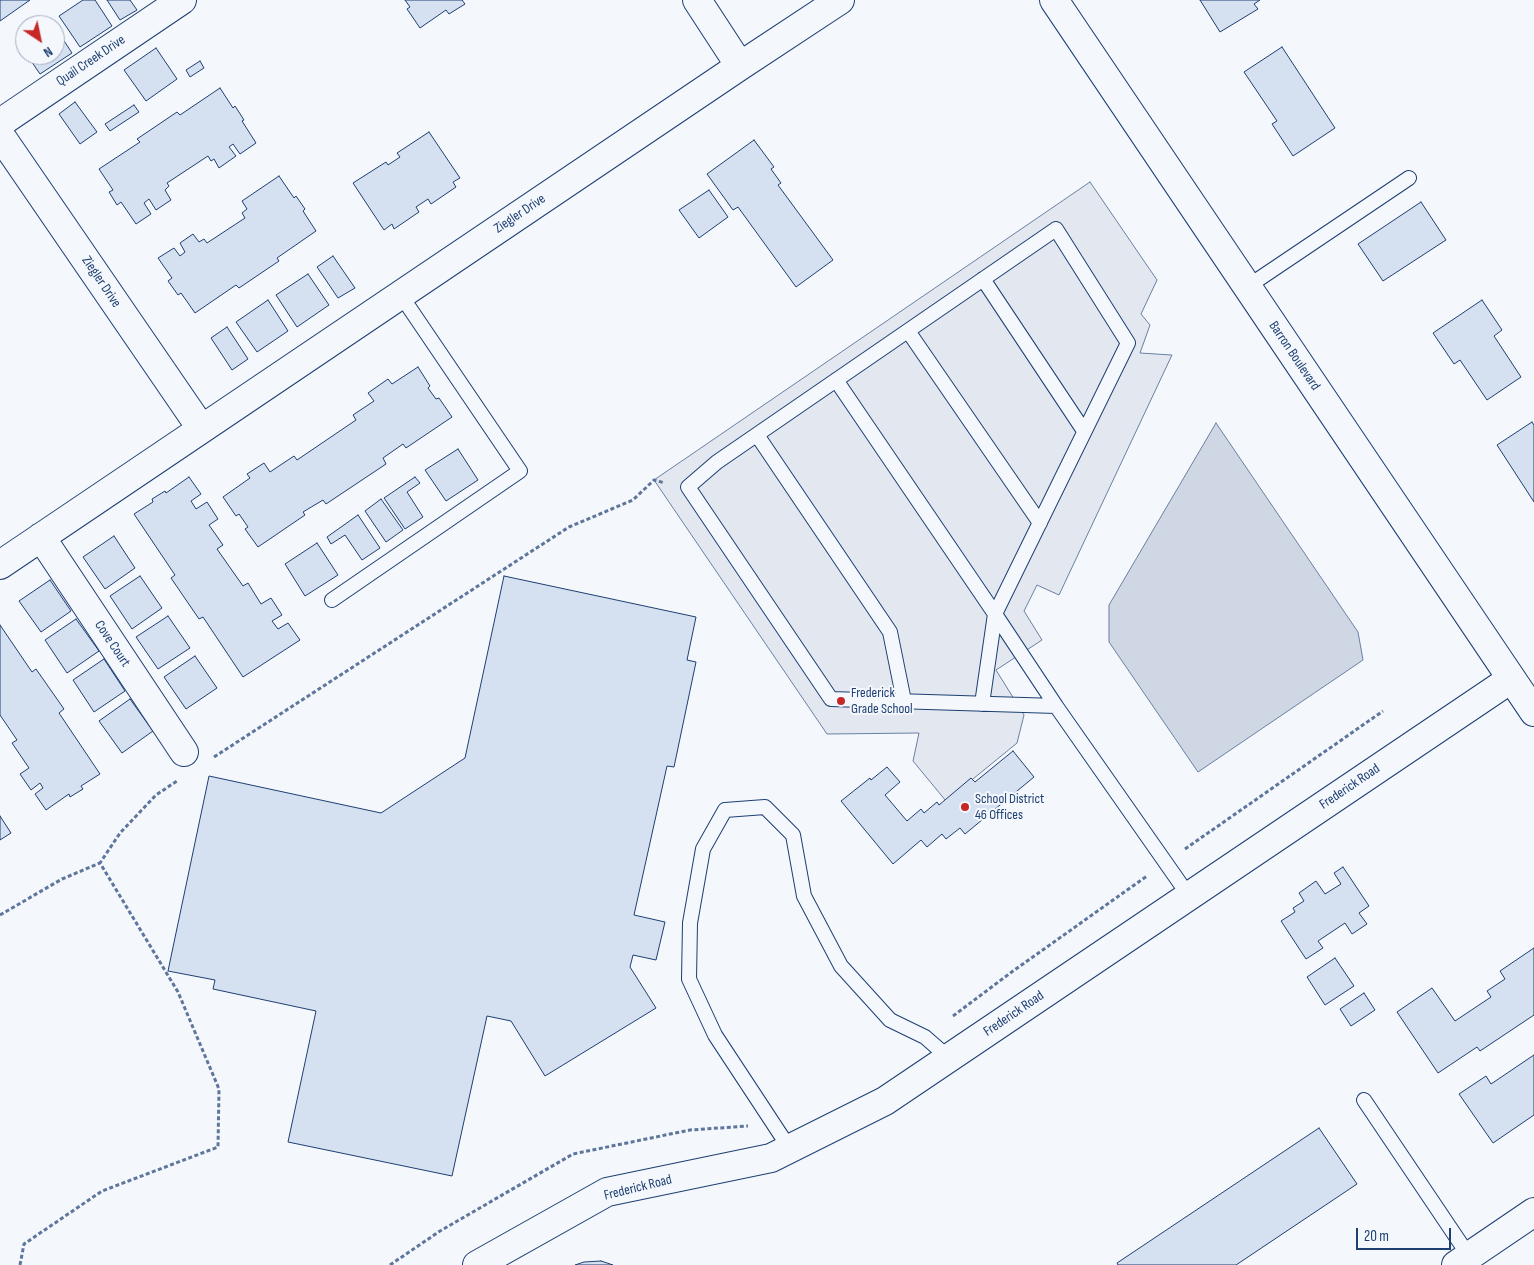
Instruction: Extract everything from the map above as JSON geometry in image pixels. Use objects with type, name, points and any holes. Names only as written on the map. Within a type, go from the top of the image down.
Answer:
[{"type":"street","name":"Quail Creek Drive","points":[[0,123],[182,0]]},
{"type":"street","points":[[697,0],[740,66]]},
{"type":"street","name":"Ziegler Drive","points":[[0,564],[840,0]]},
{"type":"street","name":"Barron Boulevard","points":[[1054,0],[1534,712]]},
{"type":"street","name":"Ziegler Drive","points":[[0,135],[201,428]]},
{"type":"street","name":"Cove Court","points":[[41,536],[192,763]]},
{"type":"street","name":"Frederick Road","points":[[477,1265],[607,1192],[771,1158],[885,1101],[1511,678]]},
{"type":"street","points":[[1463,1261],[1534,1212]]},
{"type":"lane","points":[[1248,287],[1409,178]]},
{"type":"lane","points":[[982,704],[995,614],[1128,343],[1056,229],[717,462],[688,487],[831,699],[904,702],[1056,706]]},
{"type":"lane","points":[[983,280],[1084,431]]},
{"type":"lane","points":[[332,600],[520,472],[400,294]]},
{"type":"lane","points":[[908,331],[1040,523]]},
{"type":"lane","points":[[836,380],[1056,706],[1189,896]]},
{"type":"lane","points":[[756,435],[890,632],[904,702]]},
{"type":"lane","points":[[790,1149],[715,1035],[689,979],[690,923],[703,848],[725,810],[765,807],[793,834],[804,896],[841,966],[890,1020],[925,1037],[949,1058]]},
{"type":"lane","points":[[1364,1100],[1463,1261]]},
{"type":"path","points":[[0,915],[62,879],[100,862],[120,832],[156,795],[192,763],[569,527],[633,500],[654,480],[688,487]]},
{"type":"path","points":[[20,1265],[24,1244],[102,1191],[218,1147],[219,1089],[178,992],[100,862]]},
{"type":"shaded area","points":[[1090,182],[1157,280],[1141,314],[1150,325],[1140,353],[1172,355],[1059,595],[1037,585],[1024,611],[1042,640],[996,670],[1024,715],[1017,743],[946,801],[913,761],[919,733],[827,734],[654,480]]},
{"type":"shaded area","points":[[1216,423],[1358,632],[1363,660],[1198,772],[1109,642],[1109,605]]},
{"type":"building","points":[[0,0],[30,0],[0,21]]},
{"type":"building","points":[[83,0],[95,0],[112,26],[80,47],[65,25],[65,15],[60,15]]},
{"type":"building","points":[[107,0],[130,0],[137,10],[120,20]]},
{"type":"building","points":[[405,0],[462,0],[465,4],[449,14],[446,10],[420,28],[407,9],[410,7]]},
{"type":"building","points":[[1200,0],[1260,0],[1254,4],[1258,9],[1220,32]]},
{"type":"building","points":[[65,42],[72,53],[65,58]]},
{"type":"building","points":[[1282,47],[1335,128],[1293,156],[1272,124],[1277,121],[1244,72]]},
{"type":"building","points":[[156,48],[177,79],[146,101],[124,70]]},
{"type":"building","points":[[200,61],[204,68],[190,77],[186,70]]},
{"type":"building","points":[[34,65],[54,65],[40,74]]},
{"type":"building","points":[[220,88],[233,108],[235,106],[256,143],[240,154],[233,144],[229,147],[236,156],[219,168],[214,159],[211,161],[208,156],[167,183],[169,186],[165,190],[171,200],[156,210],[149,199],[144,203],[151,214],[136,224],[121,202],[117,205],[109,192],[113,190],[99,169],[140,142],[137,139],[177,112],[180,115]]},
{"type":"building","points":[[75,102],[97,132],[80,144],[59,114]]},
{"type":"building","points":[[134,105],[139,112],[110,131],[105,124]]},
{"type":"building","points":[[429,132],[460,178],[453,182],[456,187],[431,204],[428,199],[416,207],[419,212],[394,229],[392,224],[384,230],[353,183],[386,162],[388,165],[400,157],[397,153]]},
{"type":"building","points":[[754,140],[774,167],[771,169],[781,183],[778,185],[833,260],[796,287],[738,207],[733,210],[707,174]]},
{"type":"building","points":[[279,176],[294,198],[296,196],[305,209],[303,211],[316,231],[277,258],[279,261],[239,288],[236,285],[195,313],[181,293],[178,295],[168,281],[172,278],[158,258],[174,248],[180,256],[185,252],[180,243],[193,234],[199,242],[204,239],[207,243],[245,218],[242,213],[247,209],[242,201]]},
{"type":"building","points":[[709,190],[728,217],[699,238],[679,210]]},
{"type":"building","points":[[1421,202],[1446,240],[1383,281],[1358,244]]},
{"type":"building","points":[[333,256],[355,288],[338,298],[317,267]]},
{"type":"building","points":[[308,274],[329,305],[297,327],[276,295]]},
{"type":"building","points":[[268,300],[288,331],[257,352],[236,322]]},
{"type":"building","points":[[1482,300],[1502,330],[1494,336],[1521,377],[1487,400],[1460,360],[1454,364],[1433,333]]},
{"type":"building","points":[[227,327],[248,359],[232,370],[211,338]]},
{"type":"building","points":[[418,367],[430,386],[428,388],[436,399],[439,398],[452,417],[406,448],[403,444],[383,458],[386,464],[326,504],[323,500],[303,512],[305,515],[258,547],[245,529],[248,527],[239,514],[236,516],[223,497],[250,478],[247,474],[264,463],[270,472],[294,456],[297,460],[356,420],[353,415],[374,401],[368,393],[388,379],[392,384]]},
{"type":"building","points":[[1532,422],[1534,425],[1534,502],[1497,445]]},
{"type":"building","points":[[458,449],[478,480],[446,501],[425,470]]},
{"type":"building","points":[[189,477],[201,494],[191,501],[196,509],[207,502],[218,519],[209,525],[223,545],[217,549],[243,586],[248,583],[261,604],[271,598],[282,615],[272,621],[278,629],[288,623],[300,640],[243,677],[203,617],[199,619],[171,578],[175,575],[134,514],[153,502],[152,499],[165,491],[166,493]]},
{"type":"building","points":[[415,477],[420,483],[407,492],[423,517],[405,529],[384,498]]},
{"type":"building","points":[[381,499],[403,530],[386,542],[365,511]]},
{"type":"building","points":[[358,515],[380,548],[362,560],[345,535],[331,544],[327,537]]},
{"type":"building","points":[[114,536],[135,568],[105,589],[83,557]]},
{"type":"building","points":[[317,543],[338,575],[305,596],[285,564]]},
{"type":"building","points":[[140,576],[162,608],[132,629],[110,596]]},
{"type":"building","points":[[504,576],[696,617],[687,660],[696,662],[674,767],[667,766],[634,915],[665,922],[656,960],[633,955],[630,967],[656,1008],[545,1076],[511,1021],[487,1016],[452,1176],[288,1142],[316,1011],[213,989],[215,980],[168,971],[209,776],[381,813],[465,758]]},
{"type":"building","points":[[50,580],[71,611],[41,632],[19,601]]},
{"type":"building","points":[[168,616],[190,648],[158,669],[136,637]]},
{"type":"building","points":[[76,619],[99,651],[67,673],[45,640]]},
{"type":"building","points":[[0,625],[32,672],[36,669],[64,709],[59,713],[100,774],[81,786],[83,789],[70,797],[69,794],[46,810],[35,794],[43,788],[40,783],[31,790],[20,774],[29,768],[12,743],[17,740],[0,715]]},
{"type":"building","points":[[195,656],[217,688],[186,709],[164,677]]},
{"type":"building","points":[[104,659],[125,691],[94,712],[73,680]]},
{"type":"building","points":[[130,699],[153,731],[122,753],[99,721]]},
{"type":"building","name":"School District 46 Offices","points":[[1013,751],[1034,777],[965,834],[960,828],[946,839],[942,834],[927,847],[921,840],[893,864],[841,801],[887,767],[900,782],[885,795],[907,821],[921,809],[924,813],[937,802],[939,805],[971,778],[975,782]]},
{"type":"building","points":[[0,816],[11,833],[0,840]]},
{"type":"building","points":[[1343,867],[1369,906],[1359,913],[1367,924],[1352,934],[1345,923],[1318,941],[1323,948],[1306,959],[1281,921],[1295,912],[1293,908],[1304,901],[1299,893],[1316,881],[1325,894],[1341,884],[1334,873]]},
{"type":"building","points":[[1534,948],[1534,1015],[1480,1051],[1477,1047],[1438,1073],[1397,1012],[1432,988],[1455,1021],[1491,997],[1487,991],[1505,979],[1500,971]]},
{"type":"building","points":[[1335,958],[1354,986],[1325,1005],[1307,977]]},
{"type":"building","points":[[1364,993],[1375,1010],[1351,1026],[1340,1009]]},
{"type":"building","points":[[1534,1055],[1534,1115],[1493,1143],[1459,1094],[1486,1076],[1491,1084]]},
{"type":"building","points":[[1319,1128],[1357,1184],[1236,1265],[1118,1265],[1117,1263]]},
{"type":"building","points":[[601,1261],[613,1265],[575,1265],[584,1262]]},
{"type":"place","name":"Frederick Grade School","points":[[841,701]]},
{"type":"place","name":"School District 46 Offices","points":[[965,807]]}]
